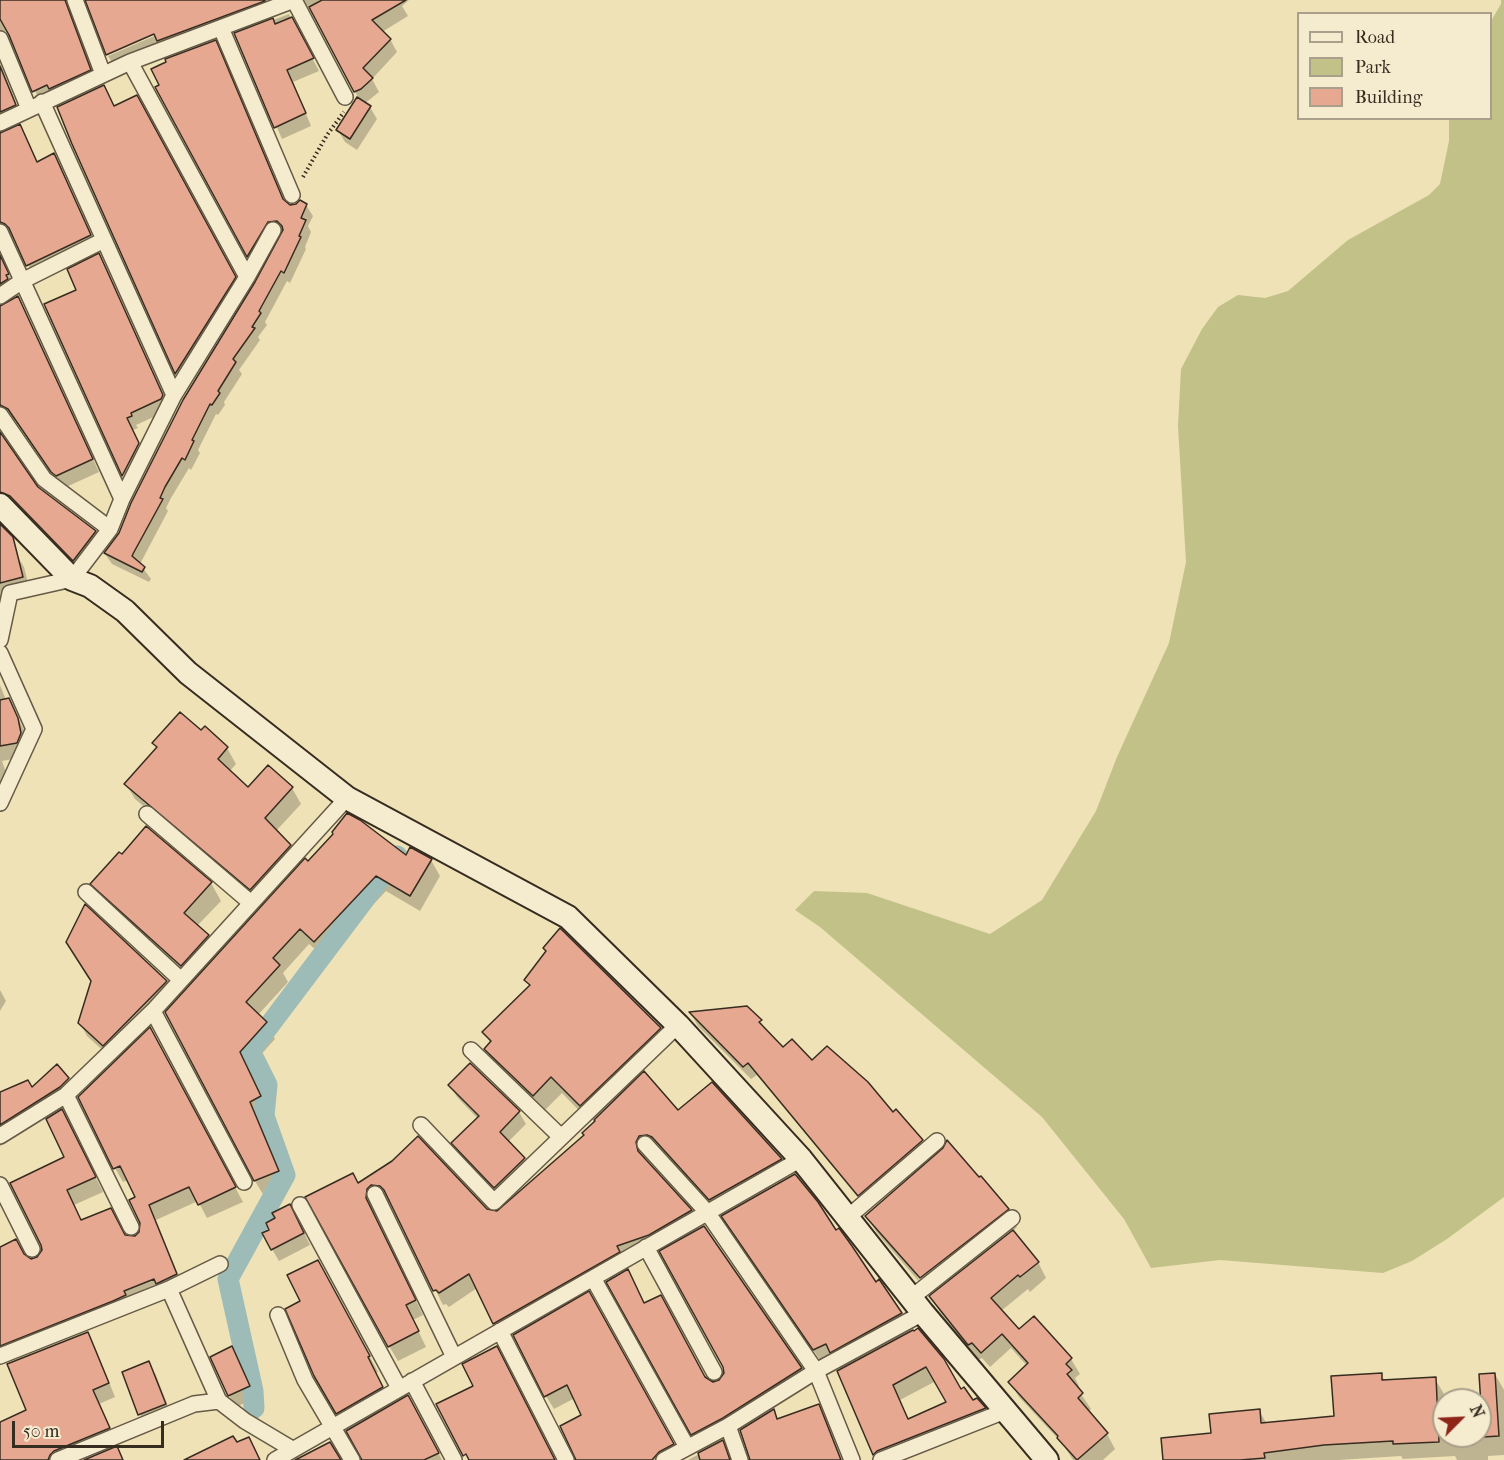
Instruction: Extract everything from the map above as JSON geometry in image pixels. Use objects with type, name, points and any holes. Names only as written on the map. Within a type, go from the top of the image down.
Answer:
[{"type":"street","points":[[75,0],[103,74]]},
{"type":"street","points":[[0,123],[130,62],[221,28],[274,3],[294,0],[345,98]]},
{"type":"street","points":[[221,28],[292,195]]},
{"type":"street","points":[[0,39],[104,240],[174,395]]},
{"type":"street","points":[[130,62],[247,277]]},
{"type":"street","points":[[0,640],[5,594],[72,579],[110,529],[122,499],[174,395],[247,277],[273,230]]},
{"type":"street","points":[[0,232],[122,499]]},
{"type":"street","points":[[0,296],[22,280],[104,240]]},
{"type":"street","points":[[0,414],[44,479],[110,529]]},
{"type":"street","points":[[0,505],[72,579],[90,586],[125,611],[188,672],[347,798],[568,917],[678,1025],[801,1159],[917,1306],[1047,1460]]},
{"type":"street","points":[[0,653],[7,687],[34,729],[1,797]]},
{"type":"street","points":[[0,1136],[66,1095],[153,1011],[347,798]]},
{"type":"street","points":[[147,814],[251,903]]},
{"type":"street","points":[[86,892],[181,980]]},
{"type":"street","points":[[153,1011],[244,1182]]},
{"type":"street","points":[[421,1125],[494,1202],[678,1025]]},
{"type":"street","points":[[471,1050],[561,1137]]},
{"type":"street","points":[[66,1095],[132,1227]]},
{"type":"street","points":[[847,1218],[937,1141]]},
{"type":"street","points":[[645,1144],[707,1212],[816,1371],[852,1460]]},
{"type":"street","points":[[275,1460],[801,1159]]},
{"type":"street","points":[[0,1185],[32,1249]]},
{"type":"street","points":[[375,1194],[454,1357]]},
{"type":"street","points":[[300,1205],[405,1384],[454,1460]]},
{"type":"street","points":[[664,1460],[728,1426],[917,1306],[1012,1218]]},
{"type":"street","points":[[646,1247],[714,1372]]},
{"type":"street","points":[[0,1356],[169,1289],[220,1264]]},
{"type":"street","points":[[593,1278],[687,1447]]},
{"type":"street","points":[[169,1289],[219,1401],[245,1421],[292,1449]]},
{"type":"street","points":[[278,1315],[305,1380],[352,1460]]},
{"type":"street","points":[[500,1330],[566,1460]]},
{"type":"street","points":[[58,1460],[194,1404],[219,1401]]},
{"type":"street","points":[[881,1460],[1005,1411]]},
{"type":"street","points":[[728,1426],[740,1460]]},
{"type":"path","points":[[292,195],[327,135],[345,110],[345,98]]},
{"type":"green space","points":[[1501,0],[1504,0],[1504,1197],[1447,1239],[1412,1261],[1383,1273],[1220,1260],[1151,1268],[1124,1219],[1042,1117],[820,927],[795,910],[814,891],[867,893],[990,934],[1042,900],[1096,811],[1117,757],[1169,643],[1186,562],[1178,426],[1181,369],[1202,329],[1218,307],[1238,295],[1265,298],[1288,291],[1348,240],[1429,195],[1440,184],[1449,141],[1449,120],[1492,120],[1492,19]]},
{"type":"building","points":[[0,0],[65,0],[91,70],[49,89],[47,85],[32,92],[9,35],[0,19]]},
{"type":"building","points":[[85,0],[265,1],[157,41],[154,34],[106,55]]},
{"type":"building","points":[[322,0],[406,0],[372,20],[391,39],[363,68],[373,78],[354,92],[309,7]]},
{"type":"building","points":[[292,17],[314,58],[287,70],[306,113],[274,128],[234,33],[273,18],[275,24]]},
{"type":"building","points":[[216,40],[283,199],[290,205],[300,200],[307,204],[301,218],[306,220],[299,236],[301,237],[284,273],[281,271],[259,311],[261,313],[252,327],[255,328],[233,359],[236,362],[218,391],[220,393],[212,405],[210,404],[185,460],[182,458],[165,487],[160,498],[163,499],[132,556],[145,567],[142,572],[104,553],[119,533],[131,503],[183,400],[255,282],[283,230],[277,221],[268,222],[247,257],[155,87],[159,85],[151,69],[166,62],[165,59]]},
{"type":"building","points":[[0,66],[16,105],[0,112]]},
{"type":"building","points":[[104,85],[114,106],[137,95],[236,277],[175,374],[57,107]]},
{"type":"building","points":[[357,97],[371,106],[350,139],[336,130]]},
{"type":"building","points":[[20,124],[37,162],[54,153],[91,235],[26,266],[9,228],[0,222],[0,133]]},
{"type":"building","points":[[99,253],[163,395],[161,399],[131,413],[132,416],[127,418],[139,443],[122,476],[44,304],[76,290],[67,269]]},
{"type":"building","points":[[0,255],[9,274],[6,275],[8,279],[0,284]]},
{"type":"building","points":[[18,296],[93,459],[56,476],[8,409],[0,405],[0,306]]},
{"type":"building","points":[[0,432],[38,487],[96,531],[73,561],[10,496],[0,492]]},
{"type":"building","points":[[0,524],[13,537],[23,577],[0,583]]},
{"type":"building","points":[[9,698],[18,718],[21,733],[17,743],[0,746],[0,700]]},
{"type":"building","points":[[180,712],[201,730],[205,726],[228,747],[218,759],[248,787],[268,765],[293,787],[265,818],[291,845],[250,890],[124,784],[157,747],[152,743]]},
{"type":"building","points":[[347,813],[360,820],[406,855],[410,847],[432,859],[410,896],[376,876],[314,942],[300,929],[273,958],[280,965],[246,1002],[267,1022],[240,1052],[261,1096],[250,1102],[279,1171],[254,1181],[165,1012],[305,858],[308,861],[333,834],[332,832]]},
{"type":"building","points":[[146,826],[212,882],[184,913],[209,935],[181,966],[90,884],[119,852],[122,854]]},
{"type":"building","points":[[85,904],[167,981],[103,1046],[78,1023],[91,981],[66,942]]},
{"type":"building","points":[[560,928],[661,1028],[580,1106],[551,1077],[533,1096],[484,1049],[491,1041],[482,1032],[530,985],[524,980],[546,951],[543,948]]},
{"type":"building","points":[[747,1006],[762,1020],[759,1022],[783,1047],[792,1039],[812,1060],[827,1046],[868,1082],[893,1112],[896,1109],[923,1140],[858,1196],[748,1063],[743,1067],[689,1012]]},
{"type":"building","points":[[150,1027],[236,1187],[198,1205],[189,1187],[149,1205],[177,1274],[156,1284],[154,1279],[124,1291],[126,1295],[113,1301],[0,1346],[0,1247],[16,1239],[24,1254],[31,1259],[37,1257],[42,1250],[10,1183],[64,1157],[46,1119],[62,1109],[96,1177],[67,1190],[81,1220],[111,1208],[125,1235],[135,1236],[139,1232],[140,1223],[129,1200],[135,1197],[120,1166],[113,1169],[78,1097]]},
{"type":"building","points":[[470,1063],[520,1111],[500,1132],[525,1158],[494,1188],[451,1143],[479,1116],[448,1085]]},
{"type":"building","points":[[57,1064],[69,1078],[60,1087],[0,1125],[0,1092],[28,1080],[32,1087]]},
{"type":"building","points":[[644,1071],[678,1110],[712,1082],[782,1159],[709,1200],[652,1137],[639,1136],[636,1142],[638,1151],[692,1210],[649,1235],[617,1246],[620,1252],[493,1324],[469,1274],[439,1293],[436,1290],[433,1291],[384,1190],[380,1186],[371,1185],[367,1189],[366,1198],[416,1300],[406,1305],[419,1331],[388,1347],[305,1197],[353,1173],[358,1183],[392,1161],[418,1136],[487,1209],[497,1211],[584,1135],[582,1133],[594,1120]]},
{"type":"building","points":[[947,1140],[1009,1209],[920,1278],[865,1216],[943,1148]]},
{"type":"building","points":[[795,1174],[818,1202],[836,1230],[839,1228],[876,1282],[879,1279],[902,1313],[830,1353],[826,1344],[813,1350],[721,1216]]},
{"type":"building","points":[[290,1204],[304,1233],[271,1250],[262,1233],[269,1230],[266,1223],[275,1218],[272,1213]]},
{"type":"building","points":[[704,1226],[802,1368],[723,1418],[691,1435],[606,1282],[628,1269],[644,1303],[661,1295],[705,1377],[713,1382],[719,1380],[724,1373],[723,1367],[659,1251]]},
{"type":"building","points":[[1013,1230],[1039,1262],[1020,1277],[1018,1275],[991,1298],[1019,1329],[1034,1316],[1072,1358],[1066,1364],[1072,1370],[1067,1374],[1083,1393],[1078,1398],[1108,1433],[1077,1460],[1008,1382],[1028,1363],[1002,1334],[981,1353],[972,1343],[968,1345],[929,1296]]},
{"type":"building","points":[[318,1260],[370,1356],[368,1357],[383,1387],[336,1414],[314,1376],[285,1309],[300,1301],[287,1275]]},
{"type":"building","points":[[589,1291],[674,1444],[659,1452],[652,1460],[576,1460],[560,1426],[581,1415],[567,1385],[544,1397],[513,1335]]},
{"type":"building","points":[[918,1328],[944,1359],[961,1389],[964,1387],[973,1400],[977,1398],[986,1408],[877,1451],[873,1455],[837,1371]],"holes":[[[926,1367],[946,1402],[908,1419],[893,1385]]]},
{"type":"building","points":[[88,1332],[109,1383],[93,1390],[110,1428],[54,1451],[48,1460],[0,1460],[0,1422],[26,1410],[7,1364]]},
{"type":"building","points":[[232,1346],[250,1386],[228,1396],[210,1357]]},
{"type":"building","points":[[497,1346],[555,1460],[469,1460],[466,1454],[463,1456],[436,1404],[473,1386],[462,1364]]},
{"type":"building","points":[[149,1361],[166,1404],[138,1415],[122,1372]]},
{"type":"building","points":[[1382,1373],[1382,1380],[1436,1377],[1437,1388],[1432,1388],[1432,1442],[1393,1444],[1393,1441],[1324,1445],[1264,1453],[1265,1458],[1240,1460],[1163,1460],[1161,1438],[1211,1433],[1209,1414],[1260,1409],[1261,1423],[1334,1416],[1331,1376]]},
{"type":"building","points":[[1495,1373],[1499,1436],[1492,1436],[1492,1388],[1480,1388],[1479,1374]]},
{"type":"building","points":[[408,1395],[439,1453],[424,1460],[362,1460],[346,1431]]},
{"type":"building","points":[[819,1404],[841,1460],[750,1460],[740,1430],[774,1409],[777,1419]]},
{"type":"building","points":[[233,1436],[237,1442],[249,1437],[260,1460],[184,1460]]},
{"type":"building","points":[[723,1440],[730,1460],[700,1460],[698,1453]]},
{"type":"building","points":[[330,1442],[341,1460],[295,1460],[299,1458]]},
{"type":"building","points":[[117,1446],[123,1460],[84,1460]]},
{"type":"waterway","points":[[254,1408],[253,1391],[228,1279],[285,1175],[264,1116],[267,1085],[250,1051],[397,856]]}]
